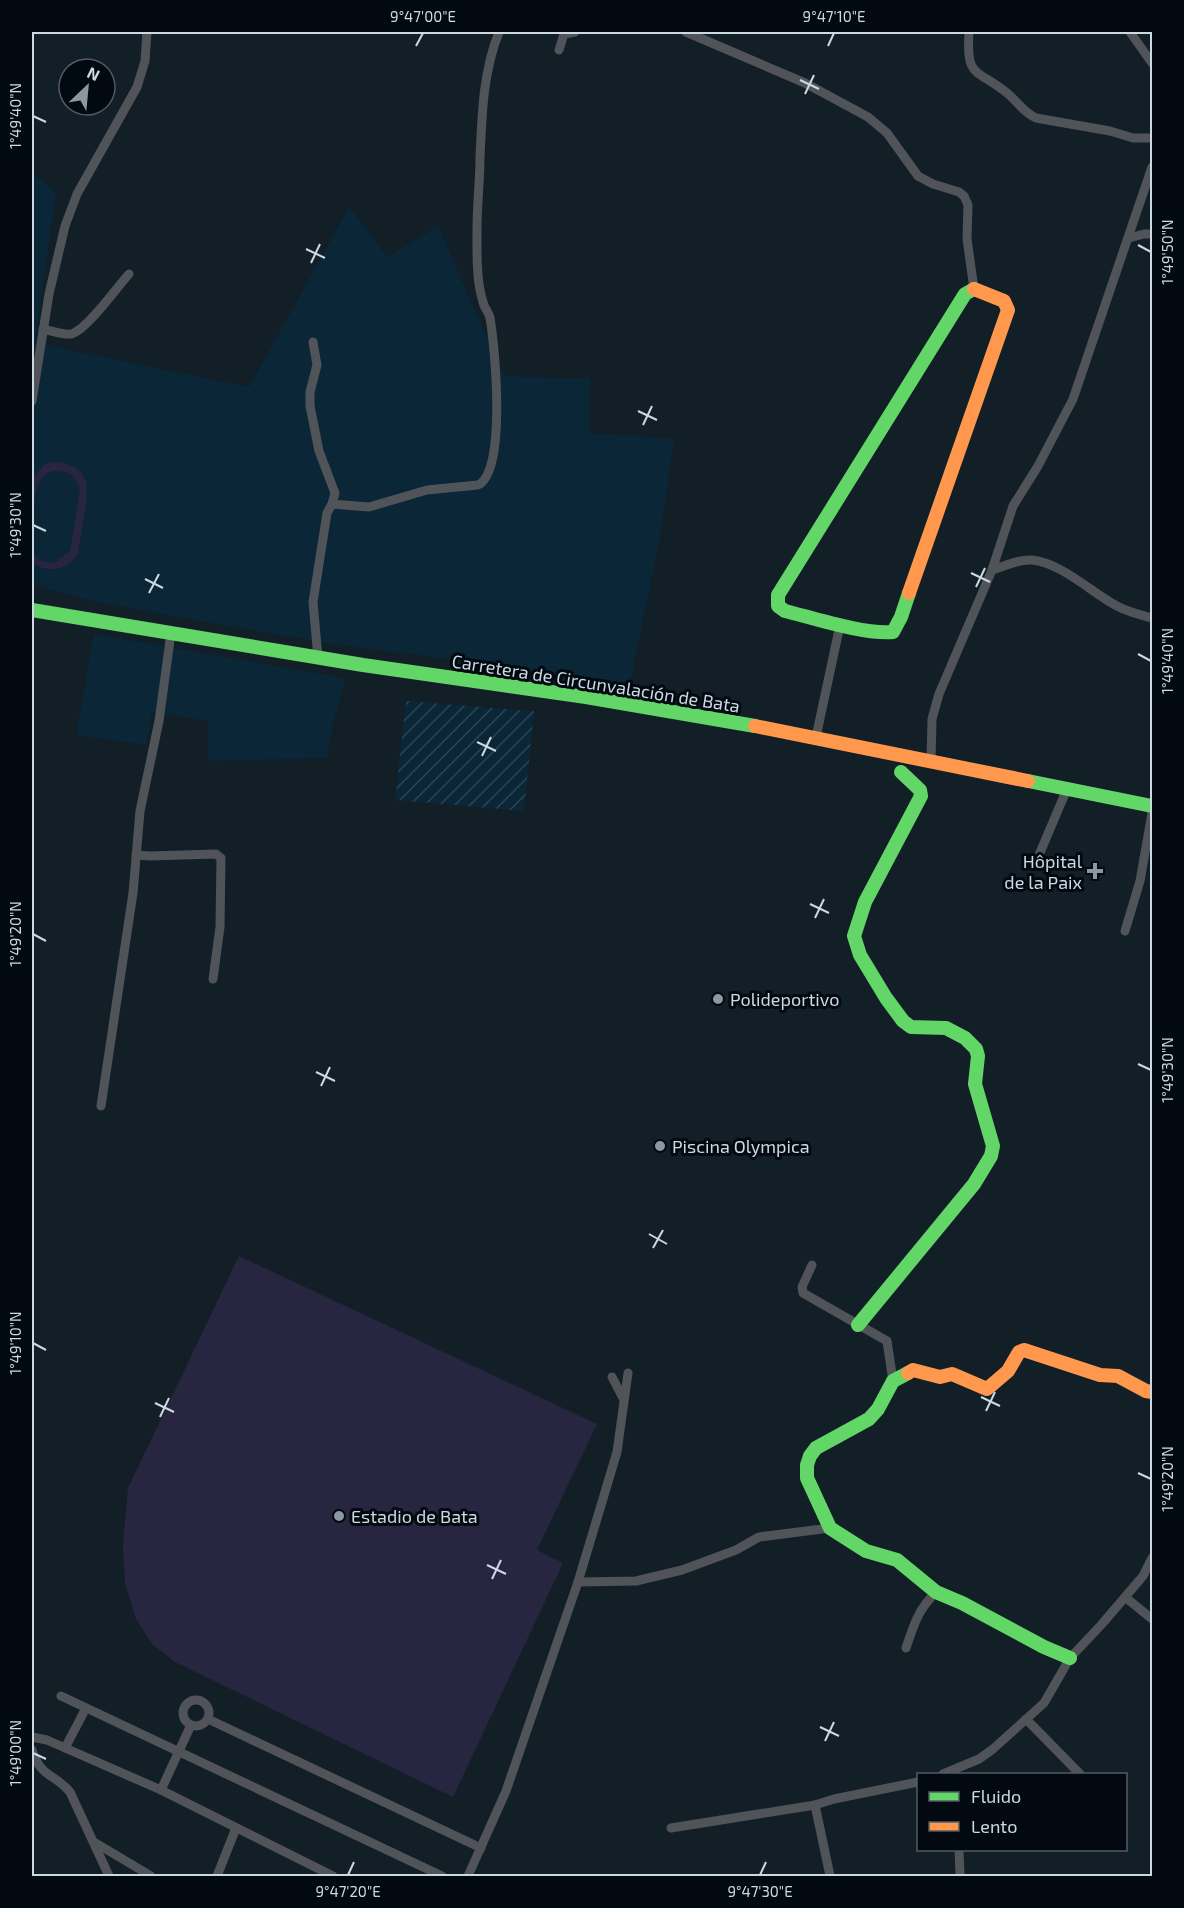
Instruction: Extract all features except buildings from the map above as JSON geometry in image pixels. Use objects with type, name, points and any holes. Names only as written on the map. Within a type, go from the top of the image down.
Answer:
[{"type":"street","points":[[32,400],[43,329],[58,250],[65,226],[77,194],[137,87],[145,61],[147,32]]},
{"type":"street","points":[[332,504],[369,507],[427,490],[478,485],[483,483],[489,473],[497,417],[497,381],[490,315],[483,303],[477,222],[484,90],[489,62],[499,32]]},
{"type":"street","points":[[559,50],[564,34],[575,32]]},
{"type":"street","points":[[686,32],[815,88],[868,117],[887,133],[918,176],[964,196],[968,205],[967,239],[974,289]]},
{"type":"street","points":[[969,32],[969,60],[974,69],[1010,95],[1026,113],[1036,118],[1110,131],[1133,138],[1152,138]]},
{"type":"street","points":[[1130,32],[1152,63]]},
{"type":"street","points":[[931,763],[932,719],[939,694],[992,570],[1013,506],[1038,466],[1073,399],[1149,186],[1152,167]]},
{"type":"street","points":[[1129,238],[1152,234]]},
{"type":"street","points":[[43,329],[66,334],[76,332],[94,317],[129,274]]},
{"type":"street","points":[[974,289],[1004,301],[1008,310],[901,617],[893,632],[885,633],[840,625],[785,611],[778,606],[778,595],[965,294],[974,289]]},
{"type":"street","points":[[313,342],[317,365],[310,392],[310,406],[319,451],[335,493],[327,513],[313,602],[318,658]]},
{"type":"street","points":[[992,570],[1021,561],[1032,560],[1044,563],[1056,568],[1118,607],[1152,618]]},
{"type":"street","name":"Carretera de Circunvalación de Bata","points":[[32,610],[318,658],[622,703],[816,737],[931,763],[1152,806]]},
{"type":"street","points":[[816,737],[840,625]]},
{"type":"street","points":[[101,1106],[133,893],[140,812],[159,721],[171,633]]},
{"type":"street","points":[[858,1325],[974,1184],[991,1156],[993,1146],[975,1084],[978,1056],[976,1049],[954,1031],[946,1028],[911,1027],[903,1021],[860,955],[855,936],[865,902],[921,796],[920,790],[901,772]]},
{"type":"street","points":[[1036,862],[1067,789]]},
{"type":"street","points":[[1125,931],[1140,881],[1152,813]]},
{"type":"street","points":[[136,855],[216,854],[221,858],[220,927],[213,979]]},
{"type":"street","points":[[812,1265],[802,1287],[803,1293],[889,1344],[893,1381]]},
{"type":"street","points":[[1070,1658],[1035,1643],[963,1603],[936,1592],[897,1560],[866,1551],[830,1528],[807,1478],[810,1456],[816,1448],[869,1419],[893,1381],[917,1369],[939,1377],[952,1374],[987,1389],[1008,1371],[1019,1352],[1024,1350],[1100,1375],[1118,1376],[1152,1392]]},
{"type":"street","points":[[468,1876],[506,1791],[578,1582],[617,1452],[628,1373]]},
{"type":"street","points":[[612,1377],[623,1398]]},
{"type":"street","points":[[578,1582],[636,1581],[682,1570],[736,1550],[759,1538],[830,1528]]},
{"type":"street","points":[[949,1773],[979,1759],[1000,1744],[1047,1699],[1070,1658],[1146,1572],[1152,1558]]},
{"type":"street","points":[[906,1648],[923,1605],[936,1592]]},
{"type":"street","points":[[1125,1597],[1152,1619]]},
{"type":"street","points":[[61,1696],[442,1876]]},
{"type":"street","points":[[198,1701],[205,1705],[209,1712],[208,1719],[199,1726],[191,1725],[184,1716],[185,1708],[190,1702],[198,1701]]},
{"type":"street","points":[[65,1748],[86,1708]]},
{"type":"street","points":[[208,1719],[481,1848]]},
{"type":"street","points":[[1026,1719],[1079,1773]]},
{"type":"street","points":[[160,1790],[191,1725]]},
{"type":"street","points":[[32,1737],[47,1740],[160,1790],[333,1876]]},
{"type":"street","points":[[32,1750],[35,1762],[42,1772],[61,1781],[70,1792],[109,1876]]},
{"type":"street","points":[[671,1828],[815,1805],[917,1782]]},
{"type":"street","points":[[815,1805],[830,1876]]},
{"type":"street","points":[[217,1876],[236,1828]]},
{"type":"street","points":[[92,1840],[151,1876]]},
{"type":"street","points":[[959,1851],[960,1876]]},
{"type":"shaded area","points":[[32,173],[56,192],[35,343],[249,387],[349,207],[388,257],[438,226],[504,376],[590,379],[590,433],[674,439],[660,538],[630,685],[527,669],[345,646],[88,600],[32,584]]},
{"type":"shaded area","points":[[58,462],[77,469],[82,474],[86,481],[87,497],[78,554],[63,567],[51,569],[32,563],[32,551],[38,559],[54,563],[70,551],[80,489],[71,474],[51,471],[45,475],[37,490],[32,527],[32,478],[46,463]]},
{"type":"shaded area","points":[[94,634],[346,678],[333,723],[327,758],[208,761],[208,721],[152,712],[146,745],[76,735]]},
{"type":"shaded area","points":[[406,701],[534,711],[524,811],[395,800]]},
{"type":"shaded area","name":"Estadio de Bata","points":[[239,1256],[597,1424],[537,1550],[563,1563],[453,1797],[175,1662],[152,1644],[136,1619],[125,1584],[123,1544],[128,1488]]},
{"type":"traffic: fast","points":[[909,593],[893,632],[869,631],[839,625],[785,611],[778,606],[778,595],[965,294],[974,289]]},
{"type":"traffic: fast","points":[[32,610],[363,665],[586,697],[755,726]]},
{"type":"traffic: fast","points":[[858,1325],[974,1184],[991,1156],[993,1146],[975,1084],[978,1056],[976,1049],[965,1038],[946,1028],[911,1027],[903,1021],[860,955],[854,936],[865,902],[921,796],[920,790],[901,772]]},
{"type":"traffic: fast","points":[[1028,781],[1152,806]]},
{"type":"traffic: fast","points":[[908,1373],[893,1381],[878,1409],[869,1419],[816,1448],[810,1456],[807,1478],[830,1528],[866,1551],[897,1560],[936,1592],[1070,1658]]},
{"type":"traffic: slow","points":[[909,593],[1008,310],[1004,301],[974,289]]},
{"type":"traffic: slow","points":[[755,726],[1028,781]]},
{"type":"traffic: slow","points":[[908,1373],[913,1370],[940,1377],[952,1374],[987,1389],[1008,1371],[1019,1352],[1024,1350],[1100,1375],[1118,1376],[1152,1392]]},
{"type":"place","name":"Hôpital de la Paix","points":[[1095,871]]},
{"type":"place","name":"Polideportivo","points":[[718,999]]},
{"type":"place","name":"Piscina Olympica","points":[[660,1146]]},
{"type":"place","name":"Estadio de Bata","points":[[339,1516]]}]
